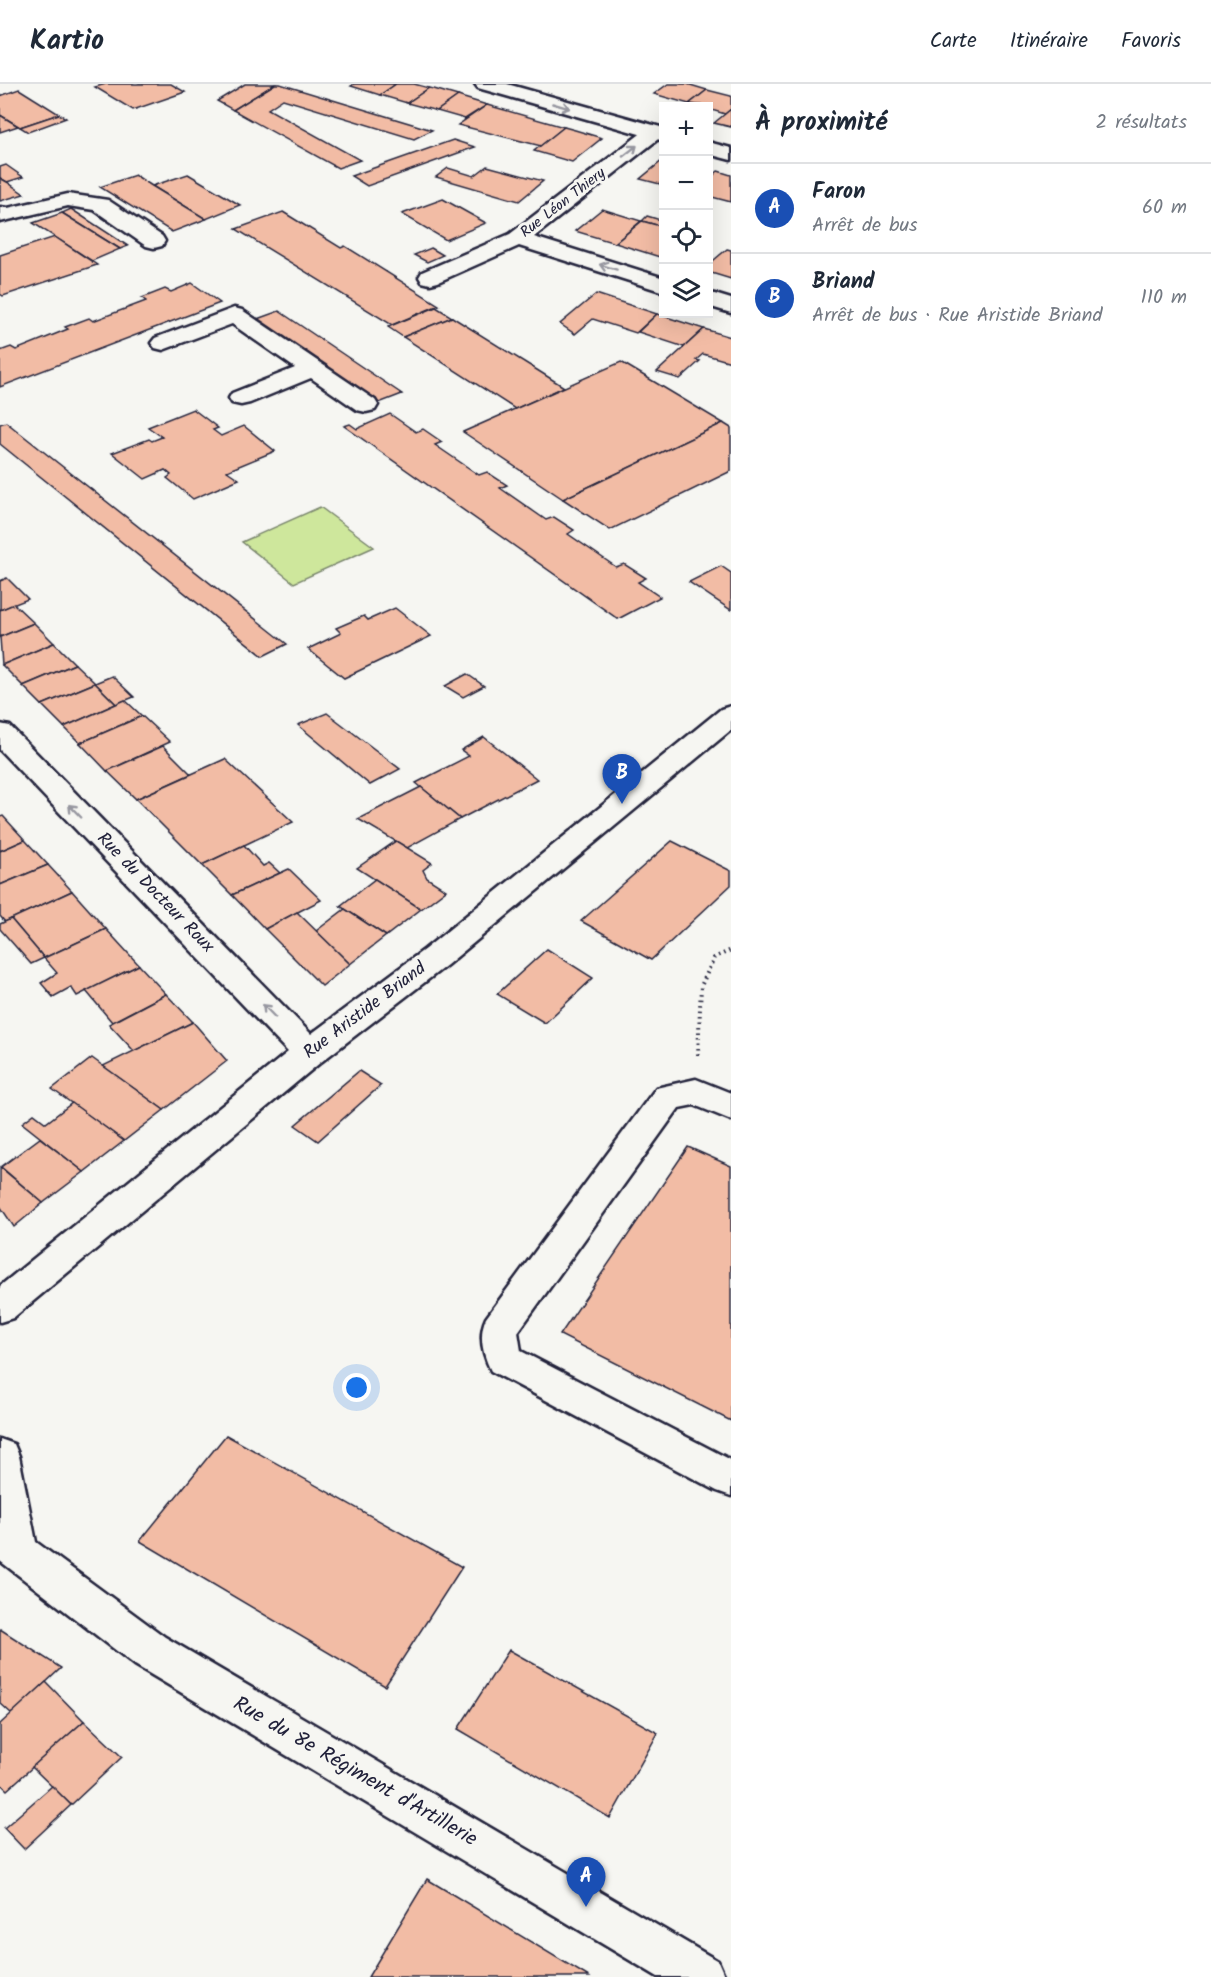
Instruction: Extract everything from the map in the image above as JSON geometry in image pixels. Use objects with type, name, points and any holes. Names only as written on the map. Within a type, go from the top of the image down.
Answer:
[{"type":"street","points":[[485,84],[659,134]]},
{"type":"street","name":"Rue Léon Thiery","points":[[430,278],[518,239],[659,134]]},
{"type":"street","points":[[713,149],[731,154]]},
{"type":"street","points":[[0,213],[3,216],[68,200],[100,205],[154,241]]},
{"type":"street","points":[[518,239],[659,284]]},
{"type":"street","points":[[713,301],[731,306]]},
{"type":"street","points":[[164,343],[234,315],[366,405]]},
{"type":"street","points":[[242,398],[313,369]]},
{"type":"street","name":"Rue Aristide Briand","points":[[0,1307],[309,1053],[436,957],[731,715]]},
{"type":"street","name":"Rue du Docteur Roux","points":[[0,733],[309,1053]]},
{"type":"street","points":[[731,1107],[696,1092],[668,1097],[499,1329],[504,1360],[731,1479]]},
{"type":"street","name":"Rue du 8e Régiment d'Artillerie","points":[[0,1456],[9,1544],[150,1652],[702,1977]]},
{"type":"path","points":[[696,1092],[701,986],[714,958],[731,950]]},
{"type":"green space","points":[[320,507],[374,547],[294,583],[242,542]]},
{"type":"building","points":[[106,84],[171,84],[185,92],[133,110],[95,87]]},
{"type":"building","points":[[245,84],[275,84],[233,110],[217,101]]},
{"type":"building","points":[[275,84],[432,130],[414,139],[283,99],[268,109],[360,160],[338,168],[233,110]]},
{"type":"building","points":[[354,84],[396,84],[380,95],[351,86]]},
{"type":"building","points":[[396,84],[414,84],[429,88],[407,103],[380,95]]},
{"type":"building","points":[[668,84],[687,84],[707,90],[692,102],[682,102],[654,94]]},
{"type":"building","points":[[429,88],[458,96],[437,111],[407,103]]},
{"type":"building","points":[[19,89],[59,114],[20,127],[0,115],[0,96]]},
{"type":"building","points":[[707,90],[731,96],[731,109],[725,114],[713,110],[713,102],[692,102]]},
{"type":"building","points":[[458,96],[487,105],[465,119],[437,111]]},
{"type":"building","points":[[487,105],[564,127],[541,146],[458,125]]},
{"type":"building","points":[[731,109],[731,127],[714,123],[725,114]]},
{"type":"building","points":[[59,114],[66,118],[28,132],[20,127]]},
{"type":"building","points":[[0,115],[18,126],[0,132]]},
{"type":"building","points":[[564,127],[602,138],[572,162],[534,151]]},
{"type":"building","points":[[453,140],[475,147],[367,186],[351,176]]},
{"type":"building","points":[[659,163],[659,184],[640,179]]},
{"type":"building","points":[[6,165],[23,177],[7,182],[0,178],[0,167]]},
{"type":"building","points":[[487,166],[543,181],[519,201],[436,177],[448,168],[474,176]]},
{"type":"building","points":[[718,171],[731,175],[731,202],[713,197],[713,176]]},
{"type":"building","points":[[188,174],[240,205],[206,219],[152,186]]},
{"type":"building","points":[[135,175],[206,219],[172,232],[100,187]]},
{"type":"building","points":[[0,178],[7,182],[24,194],[0,201]]},
{"type":"building","points":[[443,199],[486,223],[446,240],[402,214]]},
{"type":"building","points":[[71,209],[128,246],[120,249],[62,213]]},
{"type":"building","points":[[602,209],[641,221],[615,243],[575,231]]},
{"type":"building","points":[[283,212],[341,248],[345,246],[439,305],[392,325],[236,229]]},
{"type":"building","points":[[62,213],[120,249],[92,261],[33,223]]},
{"type":"building","points":[[647,216],[659,220],[659,226],[642,221]]},
{"type":"building","points":[[642,221],[659,226],[659,257],[615,243]]},
{"type":"building","points":[[55,237],[97,265],[3,296],[0,294],[0,255]]},
{"type":"building","points":[[431,248],[443,255],[427,262],[414,255]]},
{"type":"building","points":[[727,249],[731,250],[731,279],[713,274],[713,261]]},
{"type":"building","points":[[192,283],[220,303],[0,387],[0,351],[11,347],[16,350],[68,329],[65,327],[89,318],[93,321],[146,301],[142,298],[165,289],[171,292]]},
{"type":"building","points":[[596,294],[657,314],[636,333],[593,319],[575,334],[560,324]]},
{"type":"building","points":[[436,307],[452,317],[403,337],[388,327]]},
{"type":"building","points":[[279,311],[402,394],[379,403],[257,319]]},
{"type":"building","points":[[657,314],[659,318],[670,318],[704,329],[684,347],[638,332]]},
{"type":"building","points":[[452,317],[564,387],[515,409],[403,337]]},
{"type":"building","points":[[704,329],[731,337],[731,362],[703,354],[696,360],[700,361],[680,379],[657,372]]},
{"type":"building","points":[[621,362],[723,423],[563,499],[463,432]]},
{"type":"building","points":[[193,409],[218,428],[213,430],[221,436],[244,426],[275,451],[227,471],[239,479],[193,499],[167,478],[171,475],[165,470],[145,479],[112,453],[149,439],[152,441],[162,437],[148,427]]},
{"type":"building","points":[[390,414],[416,432],[423,429],[442,442],[435,445],[479,475],[487,472],[507,485],[500,488],[546,520],[554,517],[574,530],[568,534],[616,567],[624,564],[646,578],[638,582],[660,597],[618,619],[344,426],[350,424],[357,429]]},
{"type":"building","points":[[6,422],[287,644],[263,656],[0,444],[0,424]]},
{"type":"building","points":[[723,423],[731,428],[731,471],[610,530],[563,499]]},
{"type":"building","points":[[721,566],[731,573],[731,610],[689,582]]},
{"type":"building","points":[[7,578],[28,599],[0,610],[0,581]]},
{"type":"building","points":[[14,604],[34,623],[0,637],[0,610]]},
{"type":"building","points":[[395,608],[431,636],[344,678],[308,649],[341,633],[336,628],[364,616],[368,620]]},
{"type":"building","points":[[34,623],[54,643],[2,665],[0,637]]},
{"type":"building","points":[[54,643],[75,664],[23,686],[2,665]]},
{"type":"building","points":[[75,664],[95,683],[42,705],[23,686]]},
{"type":"building","points":[[467,674],[484,686],[463,697],[445,686]]},
{"type":"building","points":[[112,676],[134,697],[116,704],[95,683]]},
{"type":"building","points":[[95,683],[116,704],[64,727],[42,705]]},
{"type":"building","points":[[125,700],[142,716],[80,743],[64,727]]},
{"type":"building","points":[[327,713],[400,769],[370,785],[298,725]]},
{"type":"building","points":[[142,716],[170,742],[107,771],[80,743]]},
{"type":"building","points":[[484,737],[537,779],[460,819],[416,783],[469,756],[461,750]]},
{"type":"building","points":[[163,746],[191,774],[136,799],[107,771]]},
{"type":"building","points":[[225,759],[293,822],[202,865],[136,799]]},
{"type":"building","points":[[421,787],[460,819],[407,848],[358,819]]},
{"type":"building","points":[[3,816],[25,840],[0,851],[0,817]]},
{"type":"building","points":[[25,840],[48,865],[0,885],[0,851]]},
{"type":"building","points":[[396,841],[432,863],[423,870],[427,878],[446,890],[421,909],[357,868]]},
{"type":"building","points":[[672,841],[731,871],[731,885],[651,960],[581,921]]},
{"type":"building","points":[[244,845],[263,866],[269,863],[280,873],[232,895],[202,865]]},
{"type":"building","points":[[48,865],[72,891],[5,922],[0,916],[0,885]]},
{"type":"building","points":[[289,869],[321,900],[265,929],[232,895]]},
{"type":"building","points":[[375,879],[421,909],[386,936],[340,906]]},
{"type":"building","points":[[72,891],[106,929],[44,958],[11,919]]},
{"type":"building","points":[[345,909],[386,936],[350,964],[316,931]]},
{"type":"building","points":[[297,912],[350,964],[322,986],[265,929]]},
{"type":"building","points":[[11,919],[44,958],[31,964],[0,929],[0,924]]},
{"type":"building","points":[[106,929],[139,965],[77,996],[71,987],[53,997],[41,983],[57,973],[44,958]]},
{"type":"building","points":[[547,949],[593,978],[545,1023],[497,994]]},
{"type":"building","points":[[139,965],[166,994],[112,1022],[86,991]]},
{"type":"building","points":[[166,994],[193,1022],[134,1051],[109,1024]]},
{"type":"building","points":[[193,1022],[227,1061],[164,1110],[103,1066]]},
{"type":"building","points":[[92,1058],[164,1110],[124,1141],[52,1089]]},
{"type":"building","points":[[359,1071],[381,1085],[318,1141],[295,1125]]},
{"type":"building","points":[[72,1103],[124,1141],[84,1172],[22,1123],[34,1114],[46,1123]]},
{"type":"building","points":[[40,1138],[84,1172],[43,1203],[1,1167]]},
{"type":"building","points":[[688,1147],[731,1166],[731,1421],[560,1335]]},
{"type":"building","points":[[0,1167],[43,1203],[14,1227],[0,1206]]},
{"type":"building","points":[[226,1435],[462,1567],[385,1686],[140,1541]]},
{"type":"building","points":[[0,1629],[61,1668],[12,1714],[0,1703]]},
{"type":"building","points":[[509,1650],[658,1733],[610,1818],[458,1729]]},
{"type":"building","points":[[46,1682],[84,1721],[7,1790],[0,1783],[0,1724]]},
{"type":"building","points":[[84,1721],[122,1757],[71,1805],[32,1767]]},
{"type":"building","points":[[52,1786],[71,1805],[24,1849],[4,1828]]},
{"type":"building","points":[[427,1879],[589,1977],[368,1977]]},
{"type":"place","name":"Briand","points":[[622,804]]},
{"type":"place","name":"Faron","points":[[586,1907]]}]
